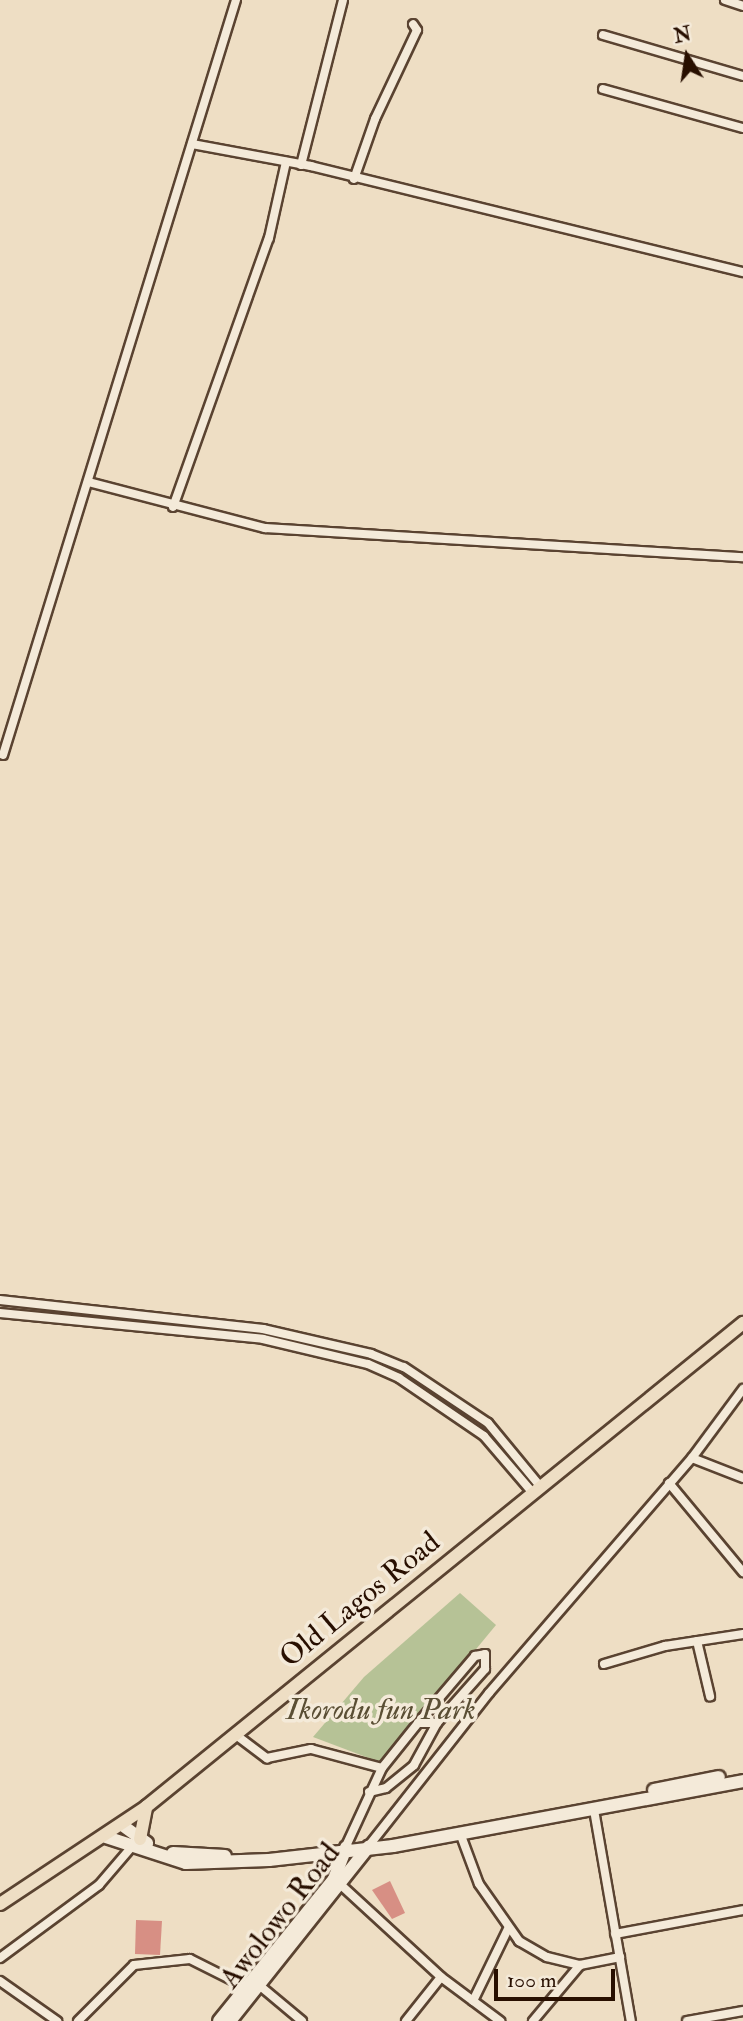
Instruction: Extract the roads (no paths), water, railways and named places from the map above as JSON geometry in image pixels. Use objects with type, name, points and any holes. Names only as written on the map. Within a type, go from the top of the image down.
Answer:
[{"type":"main road","name":"Old Lagos Road","points":[[0,1904],[106,1837],[146,1807],[743,1323]]},
{"type":"main road","points":[[106,1837],[138,1841],[167,1852],[204,1856],[369,1847],[594,1810],[743,1773]]},
{"type":"main road","points":[[369,1847],[696,1786],[743,1781]]},
{"type":"main road","points":[[138,1841],[146,1807]]},
{"type":"main road","points":[[122,1825],[138,1841]]},
{"type":"main road","name":"Awolowo Road","points":[[219,2021],[341,1885],[369,1847]]},
{"type":"main road","name":"Awolowo Road","points":[[230,2021],[252,1986],[334,1879],[345,1849]]},
{"type":"street","points":[[3,755],[236,0]]},
{"type":"street","points":[[301,165],[343,0]]},
{"type":"street","points":[[724,0],[743,6]]},
{"type":"street","points":[[354,179],[417,30],[413,24]]},
{"type":"street","points":[[603,35],[743,76]]},
{"type":"street","points":[[603,89],[743,128]]},
{"type":"street","points":[[192,144],[301,165],[743,272]]},
{"type":"street","points":[[173,507],[265,251],[286,162]]},
{"type":"street","points":[[88,482],[173,507],[265,528],[743,557]]},
{"type":"street","points":[[0,1300],[263,1329],[371,1354],[404,1367],[488,1423],[536,1489]]},
{"type":"street","points":[[0,1313],[263,1339],[368,1364],[399,1378],[484,1436],[536,1489]]},
{"type":"street","points":[[369,1847],[472,1714],[692,1458],[743,1389]]},
{"type":"street","points":[[692,1458],[743,1478]]},
{"type":"street","points":[[669,1483],[743,1572]]},
{"type":"street","points":[[604,1664],[697,1641],[743,1634]]},
{"type":"street","points":[[697,1641],[710,1696]]},
{"type":"street","points":[[345,1849],[369,1792],[382,1768],[475,1657],[485,1654],[485,1669],[437,1723],[414,1765],[386,1788],[369,1792]]},
{"type":"street","points":[[418,1723],[437,1723]]},
{"type":"street","points":[[236,1735],[267,1758],[311,1749],[382,1768]]},
{"type":"street","points":[[594,1810],[631,2021]]},
{"type":"street","points":[[460,1833],[480,1884],[509,1928],[531,1948],[580,1965],[620,1957]]},
{"type":"street","points":[[0,1958],[99,1885],[138,1841]]},
{"type":"street","points":[[341,1885],[441,1977],[500,2021]]},
{"type":"street","points":[[615,1934],[743,1910]]},
{"type":"street","points":[[473,2001],[509,1928]]},
{"type":"street","points":[[78,2021],[134,1965],[190,1959],[252,1986],[302,2021]]},
{"type":"street","points":[[533,2021],[580,1965]]},
{"type":"street","points":[[406,2021],[441,1977]]},
{"type":"street","points":[[0,1981],[57,2021]]},
{"type":"street","points":[[687,2021],[737,2015]]},
{"type":"park label","name":"Ikorodu fun Park","points":[[381,1710]]}]
